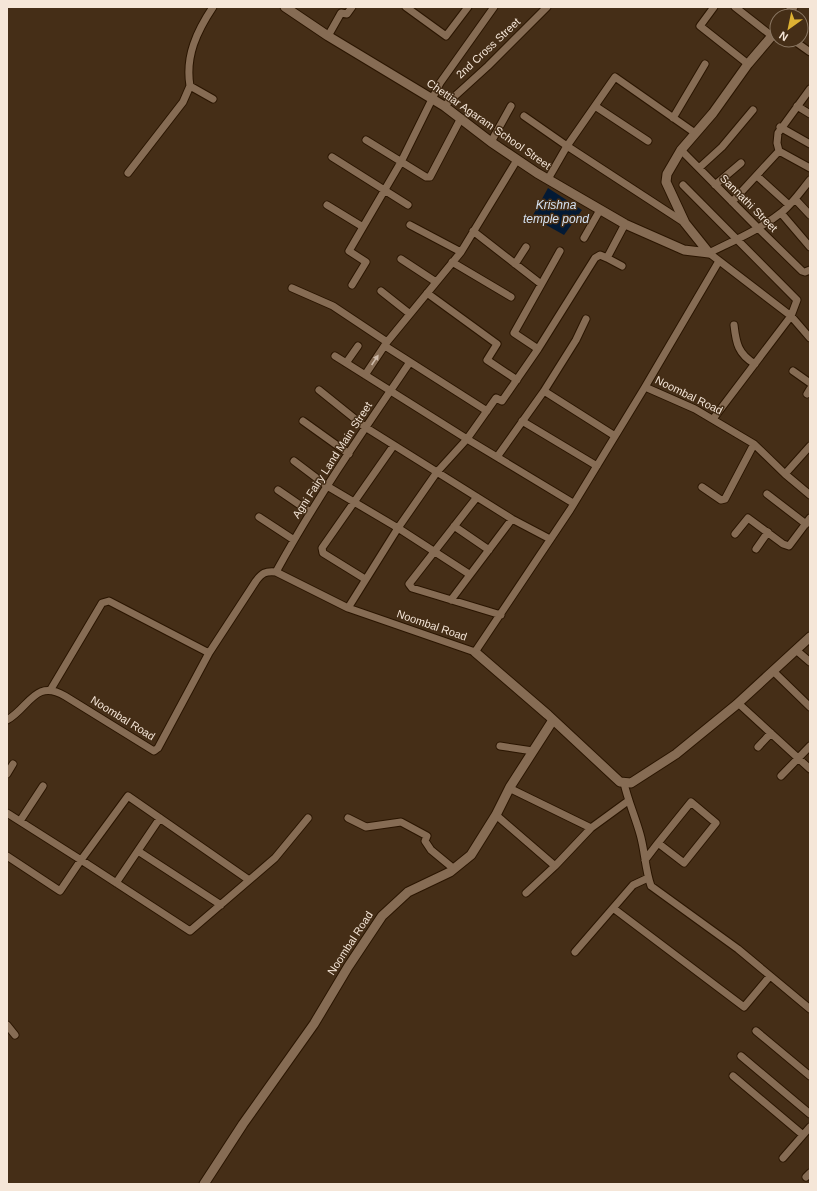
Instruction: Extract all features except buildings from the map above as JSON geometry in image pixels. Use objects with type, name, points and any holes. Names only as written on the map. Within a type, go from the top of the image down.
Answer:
[{"type":"street","points":[[128,173],[182,102],[190,86],[190,54],[192,46],[200,28],[213,7]]},
{"type":"street","name":"Chettiar Agaram School Street","points":[[285,7],[328,36],[434,99],[517,160],[600,210],[625,224],[684,250],[709,253]]},
{"type":"street","points":[[328,36],[341,13],[347,14],[352,7]]},
{"type":"street","points":[[406,7],[446,36],[468,7]]},
{"type":"street","points":[[352,285],[366,262],[350,250],[401,162],[434,99],[440,83],[494,7]]},
{"type":"street","name":"2nd Cross Street","points":[[444,106],[488,66],[547,7]]},
{"type":"street","points":[[714,7],[700,26],[748,64]]},
{"type":"street","points":[[735,7],[769,30]]},
{"type":"street","points":[[769,39],[748,64],[713,113],[681,150],[667,174],[666,182],[685,223],[709,253],[791,316],[810,338]]},
{"type":"street","points":[[673,118],[705,64]]},
{"type":"street","points":[[548,179],[567,146],[615,77],[695,133]]},
{"type":"street","points":[[190,86],[212,99]]},
{"type":"street","points":[[779,151],[777,139],[780,127],[810,89]]},
{"type":"street","points":[[491,142],[511,106]]},
{"type":"street","points":[[595,106],[648,141]]},
{"type":"street","points":[[797,106],[810,114]]},
{"type":"street","points":[[699,168],[722,147],[753,110]]},
{"type":"street","points":[[524,116],[685,223]]},
{"type":"street","points":[[366,140],[426,177],[430,177],[461,118]]},
{"type":"street","points":[[780,127],[810,144]]},
{"type":"street","name":"Sannathi Street","points":[[681,150],[757,228],[806,271]]},
{"type":"street","points":[[779,151],[810,168]]},
{"type":"street","points":[[732,202],[779,151]]},
{"type":"street","points":[[332,157],[408,205]]},
{"type":"street","points":[[366,375],[386,344],[461,252],[517,160]]},
{"type":"street","points":[[715,185],[741,163]]},
{"type":"street","points":[[757,176],[789,205]]},
{"type":"street","points":[[709,253],[736,240],[781,213],[795,199],[810,180]]},
{"type":"street","points":[[683,185],[736,240],[796,297],[797,302],[791,316],[713,419]]},
{"type":"street","points":[[795,199],[810,214]]},
{"type":"street","points":[[327,205],[363,227]]},
{"type":"street","points":[[584,238],[600,210]]},
{"type":"street","points":[[781,213],[810,247]]},
{"type":"street","points":[[607,258],[625,224]]},
{"type":"street","points":[[410,225],[461,252]]},
{"type":"street","points":[[473,231],[541,284]]},
{"type":"street","points":[[515,264],[526,247]]},
{"type":"street","points":[[538,349],[514,333],[560,251]]},
{"type":"street","points":[[348,608],[398,528],[437,472],[467,439],[496,398],[502,401],[517,380],[595,258],[600,255],[622,266]]},
{"type":"street","points":[[401,259],[436,282]]},
{"type":"street","points":[[645,387],[719,261]]},
{"type":"street","points":[[452,262],[511,297]]},
{"type":"street","points":[[292,288],[333,306],[410,362],[487,411]]},
{"type":"street","points":[[381,291],[410,314]]},
{"type":"street","points":[[427,293],[497,344],[487,360],[517,380]]},
{"type":"street","points":[[497,457],[544,390],[573,345],[586,319]]},
{"type":"street","points":[[734,325],[736,339],[742,355],[755,364]]},
{"type":"street","points":[[346,363],[358,346]]},
{"type":"street","points":[[335,356],[467,439],[574,503]]},
{"type":"street","name":"Agni Fairy Land Main Street","points":[[276,572],[310,512],[349,454],[365,427],[410,362]]},
{"type":"street","points":[[793,372],[810,383]]},
{"type":"street","name":"Noombal Road","points":[[51,689],[57,691],[154,750],[158,748],[167,735],[209,653],[262,573],[276,572],[348,608],[475,652],[574,503],[645,387],[713,419],[754,444],[785,474],[810,495]]},
{"type":"street","points":[[319,390],[365,427],[512,519],[550,539]]},
{"type":"street","points":[[544,390],[615,436]]},
{"type":"street","points":[[303,421],[349,454]]},
{"type":"street","points":[[522,421],[597,466]]},
{"type":"street","points":[[702,487],[721,500],[725,499],[754,444]]},
{"type":"street","points":[[366,579],[332,560],[323,553],[322,548],[394,445]]},
{"type":"street","points":[[785,474],[810,446]]},
{"type":"street","points":[[294,461],[327,486],[398,528],[469,574]]},
{"type":"street","points":[[278,490],[310,512]]},
{"type":"street","points":[[735,534],[748,518],[783,544],[789,546],[808,521],[767,494]]},
{"type":"street","points":[[477,497],[409,584],[412,588],[501,615]]},
{"type":"street","points":[[259,517],[294,540]]},
{"type":"street","points":[[451,600],[469,574],[512,519]]},
{"type":"street","points":[[454,526],[489,550]]},
{"type":"street","points":[[756,549],[768,532]]},
{"type":"street","points":[[7,720],[34,695],[41,691],[51,689],[102,603],[109,601],[209,653]]},
{"type":"street","points":[[475,652],[553,720],[620,782],[631,783],[676,754],[738,703],[810,637]]},
{"type":"street","points":[[796,650],[810,662]]},
{"type":"street","points":[[773,671],[810,707]]},
{"type":"street","points":[[738,703],[810,769]]},
{"type":"street","name":"Noombal Road","points":[[204,1184],[251,1113],[314,1024],[348,967],[382,916],[408,892],[454,869],[473,852],[533,750],[553,720]]},
{"type":"street","points":[[758,748],[772,733]]},
{"type":"street","points":[[500,746],[533,750]]},
{"type":"street","points":[[782,776],[810,746]]},
{"type":"street","points":[[7,774],[13,764]]},
{"type":"street","points":[[624,782],[628,801],[640,834],[648,878],[651,886],[738,949],[810,1009]]},
{"type":"street","points":[[20,821],[43,786]]},
{"type":"street","points":[[510,788],[591,828]]},
{"type":"street","points":[[7,856],[60,891],[128,796],[249,880]]},
{"type":"street","points":[[526,894],[591,828],[628,801]]},
{"type":"street","points":[[645,860],[691,802],[716,823],[684,863]]},
{"type":"street","points":[[7,813],[190,931],[275,858],[308,818]]},
{"type":"street","points":[[496,815],[555,866]]},
{"type":"street","points":[[116,883],[160,818]]},
{"type":"street","points":[[348,818],[366,827],[401,822],[427,836],[425,841],[431,850],[454,869]]},
{"type":"street","points":[[658,843],[691,868]]},
{"type":"street","points":[[138,851],[221,905]]},
{"type":"street","points":[[575,952],[633,885],[648,878]]},
{"type":"street","points":[[613,908],[744,1007],[770,976]]},
{"type":"street","points":[[7,1025],[15,1034]]},
{"type":"street","points":[[756,1031],[810,1076]]},
{"type":"street","points":[[741,1056],[810,1114]]},
{"type":"street","points":[[733,1076],[803,1135]]},
{"type":"street","points":[[783,1158],[810,1127]]},
{"type":"water","name":"Krishna temple pond","points":[[548,188],[582,210],[564,235],[532,217]]}]
